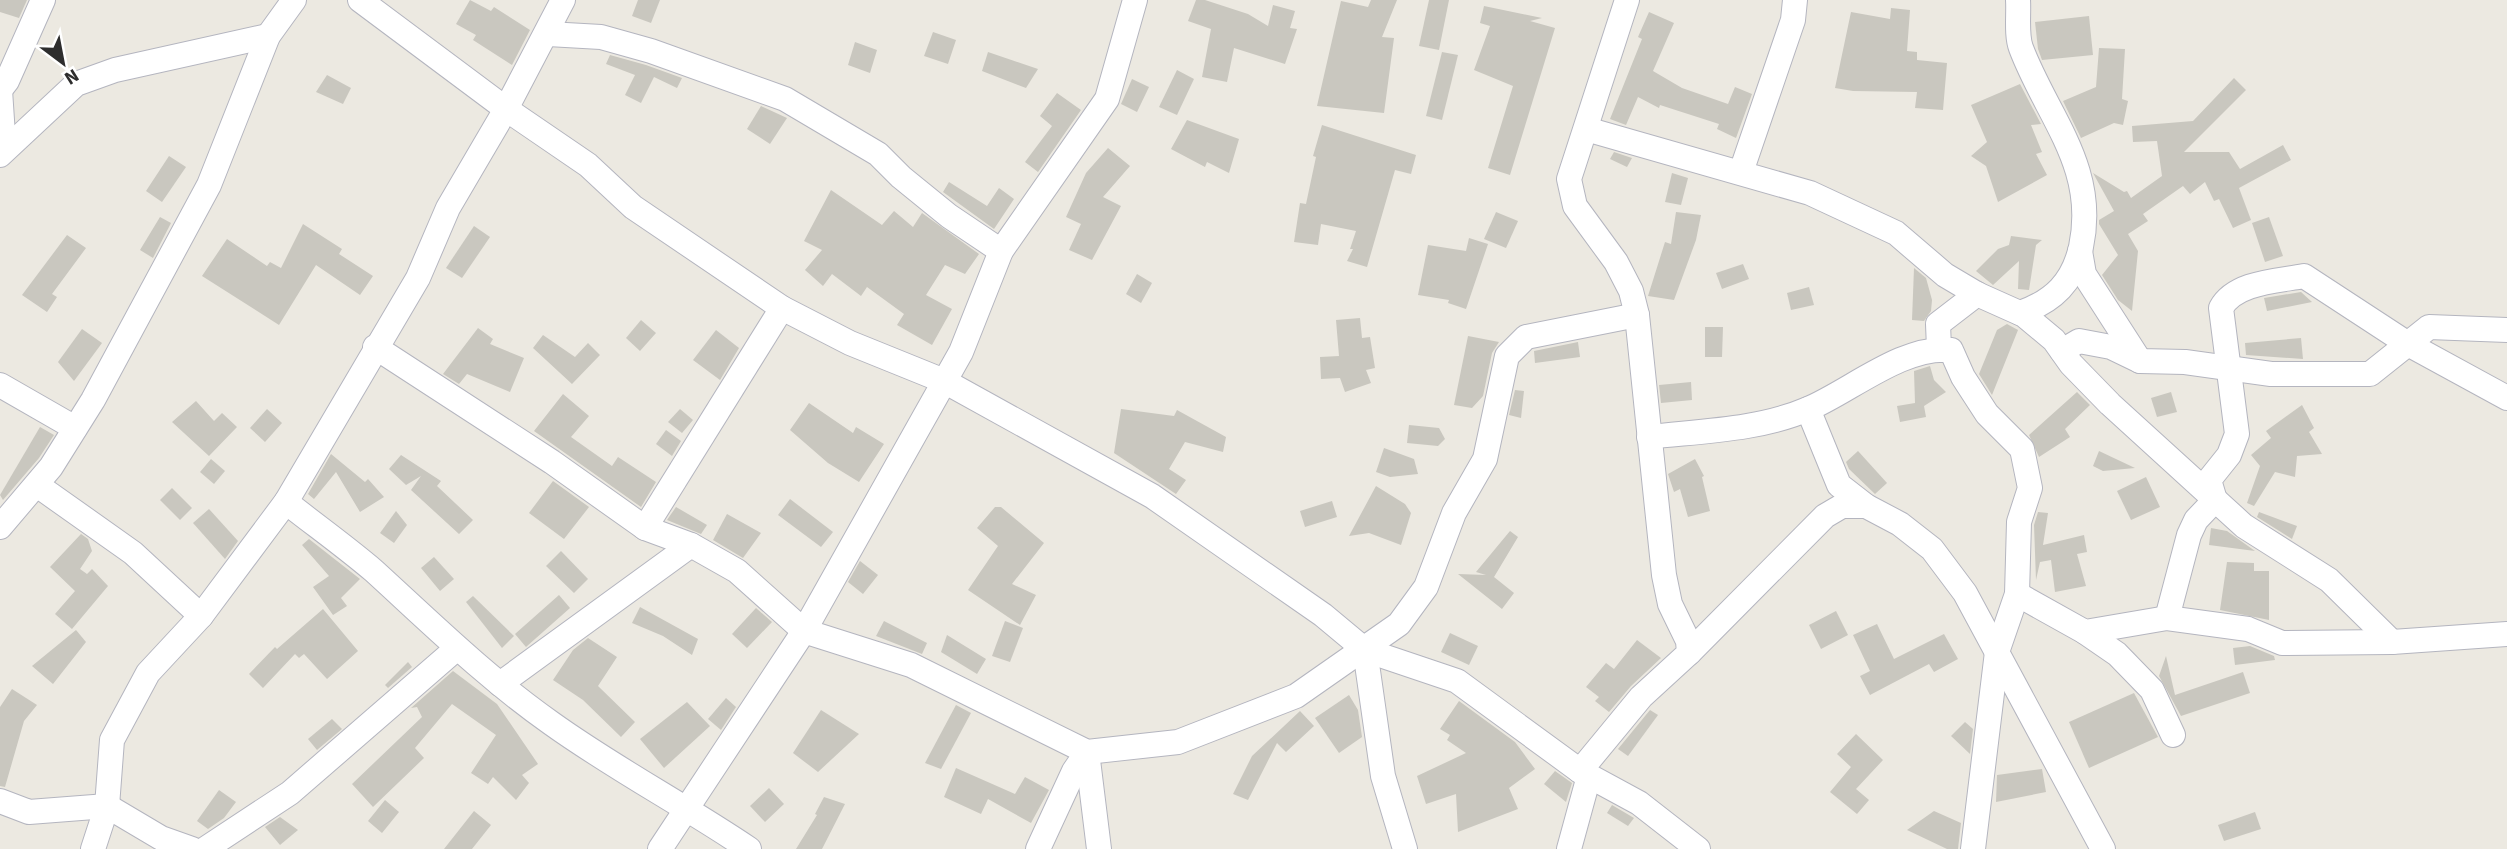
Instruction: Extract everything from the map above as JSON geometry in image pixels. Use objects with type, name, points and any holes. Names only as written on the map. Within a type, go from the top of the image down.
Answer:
[{"type":"street","points":[[2,153],[0,90],[7,81],[43,0]]},
{"type":"street","points":[[0,527],[37,485],[75,428],[209,185],[268,36],[295,0]]},
{"type":"street","points":[[360,0],[506,109],[588,164],[633,206],[782,308],[850,343],[944,381],[1152,496],[1323,615],[1365,650],[1457,681],[1585,774],[1639,803],[1698,849]]},
{"type":"street","points":[[93,849],[107,806],[112,740],[148,673],[201,616],[286,502],[418,278],[448,208],[548,34],[563,0]]},
{"type":"street","points":[[660,849],[804,631],[961,352],[1001,251],[1107,99],[1135,0]]},
{"type":"street","points":[[1626,0],[1587,129],[1572,165],[1570,192],[1575,206],[1616,262],[1631,291],[1637,315],[1664,575],[1670,604],[1688,641],[1689,653]]},
{"type":"street","points":[[1741,172],[1793,20],[1795,0]]},
{"type":"street","points":[[2018,0],[2019,45],[2057,119],[2084,186],[2085,229],[2076,269],[2062,289],[2041,306],[2020,313]]},
{"type":"street","points":[[548,34],[601,37],[785,99],[878,154],[901,177],[949,216],[1001,251]]},
{"type":"street","points":[[2,153],[76,84],[115,70],[268,36]]},
{"type":"street","points":[[1587,129],[1680,158],[1741,172],[1810,193],[1857,212],[1896,233],[1945,275],[1977,294],[2020,313],[2054,340],[2110,404],[2244,526],[2329,580],[2392,642]]},
{"type":"street","points":[[2080,251],[2084,274],[2140,361]]},
{"type":"street","points":[[2215,500],[2209,480],[2229,455],[2237,435],[2221,308],[2226,299],[2257,285],[2304,276],[2407,344],[2507,398]]},
{"type":"street","points":[[1939,348],[1938,324],[1977,294]]},
{"type":"street","points":[[645,528],[782,308]]},
{"type":"street","points":[[375,347],[552,462],[645,528],[691,545],[737,571],[804,631],[911,665],[1087,752],[1178,742],[1296,696],[1399,624],[1426,587],[1454,513],[1485,459],[1507,356],[1526,337],[1637,315]]},
{"type":"street","points":[[2062,351],[2079,341],[2111,347],[2140,361],[2230,367],[2271,374],[2370,374],[2428,327],[2507,330]]},
{"type":"street","points":[[1649,437],[1737,427],[1808,409],[1876,369],[1939,348],[1951,350],[1963,377],[1987,414],[2022,449],[2030,488],[2019,522],[2017,594],[1997,652],[1973,849]]},
{"type":"street","points":[[0,385],[75,428]]},
{"type":"street","points":[[1808,409],[1839,485],[1866,506],[1900,524],[1932,549],[1965,593],[2103,849]]},
{"type":"street","points":[[37,485],[133,553],[201,616]]},
{"type":"street","points":[[2167,618],[2189,535],[2196,520],[2215,500]]},
{"type":"street","points":[[286,502],[371,569],[456,649],[500,684],[585,746],[653,790],[687,806],[749,849]]},
{"type":"street","points":[[1570,849],[1585,774],[1641,697],[1683,663],[1689,653],[1825,516],[1842,506],[1866,506]]},
{"type":"street","points":[[500,684],[691,545]]},
{"type":"street","points":[[2017,594],[2117,653],[2152,690],[2173,735]]},
{"type":"street","points":[[2085,632],[2167,618],[2248,629],[2282,643],[2392,642],[2507,634]]},
{"type":"street","points":[[205,849],[290,793],[456,649]]},
{"type":"street","points":[[1365,650],[1383,776],[1405,849]]},
{"type":"street","points":[[1038,849],[1073,771],[1087,752]]},
{"type":"street","points":[[1087,752],[1100,849]]},
{"type":"street","points":[[0,801],[29,811],[107,806],[161,838],[191,849]]},
{"type":"building","points":[[0,0],[27,0],[19,18],[0,12]]},
{"type":"building","points":[[470,0],[491,11],[494,7],[530,30],[512,65],[473,40],[476,35],[456,24]]},
{"type":"building","points":[[638,0],[660,0],[651,23],[632,16]]},
{"type":"building","points":[[1196,0],[1205,0],[1248,14],[1268,26],[1273,5],[1295,11],[1290,28],[1297,29],[1285,64],[1234,48],[1227,82],[1202,77],[1211,29],[1188,21]]},
{"type":"building","points":[[1371,0],[1397,0],[1382,37],[1394,38],[1384,113],[1317,106],[1341,1],[1368,7]]},
{"type":"building","points":[[1429,0],[1449,0],[1439,50],[1419,46]]},
{"type":"building","points":[[1484,6],[1542,18],[1530,21],[1555,28],[1510,175],[1488,168],[1513,86],[1474,70],[1490,26],[1480,23]]},
{"type":"building","points":[[1891,8],[1910,10],[1907,51],[1917,52],[1917,60],[1947,63],[1943,110],[1915,108],[1917,92],[1853,91],[1835,88],[1851,12],[1890,19]]},
{"type":"building","points":[[1649,12],[1674,23],[1653,71],[1682,88],[1728,104],[1735,87],[1752,94],[1736,138],[1717,129],[1719,124],[1660,105],[1659,108],[1638,97],[1626,125],[1610,119],[1642,39],[1638,37]]},
{"type":"building","points":[[2089,16],[2093,55],[2042,60],[2035,22]]},
{"type":"building","points":[[933,32],[956,40],[948,64],[924,56]]},
{"type":"building","points":[[855,42],[877,50],[870,73],[848,65]]},
{"type":"building","points":[[2099,48],[2125,49],[2122,99],[2128,101],[2123,125],[2114,123],[2081,138],[2063,101],[2096,87]]},
{"type":"building","points":[[988,52],[1038,69],[1026,88],[982,71]]},
{"type":"building","points":[[1442,52],[1458,55],[1442,120],[1426,116]]},
{"type":"building","points":[[610,55],[682,78],[677,88],[654,77],[641,103],[625,95],[635,75],[606,64]]},
{"type":"building","points":[[1177,70],[1194,79],[1177,115],[1159,107]]},
{"type":"building","points":[[327,75],[351,88],[343,104],[316,92]]},
{"type":"building","points":[[2234,78],[2246,90],[2184,152],[2229,152],[2240,169],[2283,145],[2291,160],[2239,188],[2251,220],[2233,228],[2219,199],[2214,201],[2205,182],[2190,194],[2183,186],[2143,214],[2148,221],[2128,234],[2138,251],[2132,311],[2118,300],[2102,275],[2118,255],[2099,224],[2099,220],[2114,211],[2093,173],[2124,192],[2127,191],[2131,198],[2162,176],[2157,141],[2133,142],[2132,126],[2193,121]]},
{"type":"building","points":[[1132,79],[1149,87],[1137,112],[1121,104]]},
{"type":"building","points":[[2020,84],[2041,124],[2031,125],[2042,152],[2036,154],[2047,175],[1998,202],[1986,166],[1971,156],[1987,142],[1971,105]]},
{"type":"building","points":[[1057,93],[1081,110],[1038,172],[1025,162],[1052,126],[1040,116]]},
{"type":"building","points":[[761,106],[787,118],[770,144],[747,129]]},
{"type":"building","points":[[1187,120],[1239,139],[1229,173],[1207,162],[1205,167],[1171,149]]},
{"type":"building","points":[[1322,125],[1416,155],[1411,174],[1395,170],[1367,267],[1347,261],[1353,249],[1350,249],[1356,231],[1321,224],[1318,245],[1294,242],[1300,203],[1306,204],[1316,157],[1313,156]]},
{"type":"building","points":[[1108,148],[1130,166],[1103,197],[1121,206],[1092,260],[1069,250],[1081,224],[1066,217],[1086,173]]},
{"type":"building","points":[[1614,152],[1632,158],[1627,167],[1610,159]]},
{"type":"building","points":[[169,156],[186,167],[162,202],[146,191]]},
{"type":"building","points":[[1672,173],[1688,178],[1681,205],[1665,202]]},
{"type":"building","points":[[949,182],[987,206],[999,188],[1014,199],[994,229],[943,192]]},
{"type":"building","points":[[831,190],[882,225],[894,211],[913,227],[922,213],[979,254],[965,274],[945,265],[926,295],[952,309],[932,345],[897,325],[904,314],[867,287],[861,296],[832,274],[823,286],[805,270],[822,250],[804,241]]},
{"type":"building","points":[[1496,212],[1518,221],[1506,248],[1484,239]]},
{"type":"building","points":[[1676,212],[1701,215],[1696,240],[1674,300],[1648,296],[1665,242],[1671,244]]},
{"type":"building","points":[[160,217],[171,223],[153,258],[140,250]]},
{"type":"building","points":[[2269,217],[2283,256],[2265,262],[2252,223]]},
{"type":"building","points":[[303,224],[342,249],[339,254],[373,276],[360,295],[316,265],[279,325],[202,276],[227,239],[267,266],[270,262],[281,268]]},
{"type":"building","points":[[474,226],[490,237],[462,278],[446,268]]},
{"type":"building","points":[[67,235],[86,248],[52,294],[57,297],[47,312],[22,295]]},
{"type":"building","points":[[2011,236],[2042,240],[2036,245],[2029,290],[2018,289],[2019,261],[1993,285],[1976,271],[1998,249],[2009,245]]},
{"type":"building","points":[[1469,238],[1488,244],[1466,309],[1448,303],[1449,300],[1418,295],[1428,245],[1466,251]]},
{"type":"building","points":[[1743,264],[1749,279],[1722,289],[1716,273]]},
{"type":"building","points":[[1914,268],[1926,278],[1932,300],[1931,311],[1924,321],[1912,320]]},
{"type":"building","points":[[1137,274],[1152,283],[1141,303],[1126,294]]},
{"type":"building","points":[[1809,287],[1814,305],[1791,310],[1787,293]]},
{"type":"building","points":[[2301,292],[2312,302],[2267,311],[2264,298]]},
{"type":"building","points":[[1360,318],[1362,338],[1370,337],[1375,368],[1366,370],[1371,383],[1345,392],[1340,378],[1321,379],[1320,357],[1339,356],[1336,320]]},
{"type":"building","points":[[641,320],[656,333],[640,351],[626,338]]},
{"type":"building","points":[[2007,324],[2018,330],[1992,395],[1979,374],[1997,330]]},
{"type":"building","points":[[1705,327],[1723,327],[1722,357],[1705,357]]},
{"type":"building","points":[[478,328],[493,339],[490,344],[524,358],[510,392],[467,374],[459,384],[443,374]]},
{"type":"building","points":[[82,329],[102,343],[74,381],[58,362]]},
{"type":"building","points":[[716,330],[739,348],[720,380],[693,360]]},
{"type":"building","points":[[543,335],[575,357],[588,343],[600,355],[572,384],[533,348]]},
{"type":"building","points":[[1468,336],[1499,342],[1492,353],[1483,396],[1472,408],[1454,405]]},
{"type":"building","points":[[2301,338],[2303,359],[2246,355],[2245,343]]},
{"type":"building","points":[[1578,342],[1580,357],[1535,363],[1534,351]]},
{"type":"building","points":[[1930,366],[1934,380],[1946,392],[1924,406],[1926,417],[1900,422],[1897,406],[1915,403],[1914,371]]},
{"type":"building","points":[[1691,382],[1692,400],[1661,403],[1659,385]]},
{"type":"building","points":[[1515,390],[1524,391],[1521,418],[1509,415]]},
{"type":"building","points":[[2077,392],[2090,405],[2065,429],[2070,437],[2039,457],[2029,435]]},
{"type":"building","points":[[2171,392],[2177,412],[2157,417],[2151,398]]},
{"type":"building","points":[[563,394],[589,416],[571,437],[612,466],[618,457],[656,482],[641,507],[534,431]]},
{"type":"building","points":[[196,401],[214,421],[222,413],[237,427],[209,456],[172,422]]},
{"type":"building","points":[[809,403],[853,433],[856,427],[884,444],[859,482],[828,463],[790,430]]},
{"type":"building","points":[[2302,405],[2314,428],[2309,432],[2322,454],[2297,456],[2295,477],[2275,472],[2254,506],[2247,503],[2260,466],[2251,455],[2271,438],[2266,431]]},
{"type":"building","points":[[267,409],[282,423],[265,442],[250,428]]},
{"type":"building","points":[[680,409],[693,420],[682,433],[668,422]]},
{"type":"building","points":[[1121,409],[1174,416],[1177,410],[1226,437],[1223,452],[1185,442],[1169,469],[1186,480],[1176,494],[1114,453]]},
{"type":"building","points":[[1409,425],[1439,428],[1445,439],[1438,446],[1407,443]]},
{"type":"building","points":[[40,427],[54,435],[39,458],[3,500],[0,495]]},
{"type":"building","points":[[666,430],[681,441],[672,456],[656,444]]},
{"type":"building","points":[[1384,448],[1414,459],[1418,474],[1390,477],[1376,472]]},
{"type":"building","points":[[1858,451],[1887,483],[1875,494],[1849,469],[1846,462]]},
{"type":"building","points":[[2099,451],[2135,468],[2103,471],[2093,466]]},
{"type":"building","points":[[331,454],[365,482],[368,479],[384,497],[360,512],[336,472],[314,499],[308,494]]},
{"type":"building","points":[[401,455],[441,481],[437,486],[473,520],[459,534],[411,490],[421,476],[406,485],[389,469]]},
{"type":"building","points":[[211,459],[225,471],[214,484],[200,472]]},
{"type":"building","points":[[1695,459],[1704,476],[1702,477],[1710,511],[1688,517],[1680,489],[1674,492],[1668,474]]},
{"type":"building","points":[[2146,477],[2160,507],[2131,520],[2117,491]]},
{"type":"building","points":[[553,481],[589,507],[564,539],[529,513]]},
{"type":"building","points":[[1376,486],[1405,504],[1411,513],[1401,545],[1369,533],[1349,536]]},
{"type":"building","points":[[172,488],[192,508],[180,520],[160,500]]},
{"type":"building","points":[[790,499],[833,532],[821,547],[778,515]]},
{"type":"building","points":[[1332,501],[1337,517],[1305,527],[1300,511]]},
{"type":"building","points":[[676,507],[707,525],[701,534],[667,520]]},
{"type":"building","points":[[995,507],[1001,507],[1044,543],[1012,584],[1036,595],[1020,625],[968,590],[998,546],[977,528]]},
{"type":"building","points":[[209,509],[238,541],[225,559],[193,523]]},
{"type":"building","points":[[396,511],[407,525],[394,543],[380,533]]},
{"type":"building","points":[[2038,512],[2048,513],[2043,545],[2084,535],[2087,552],[2077,554],[2086,586],[2055,592],[2051,560],[2040,562],[2036,580],[2034,525]]},
{"type":"building","points":[[2259,512],[2297,526],[2292,539],[2257,517]]},
{"type":"building","points":[[727,514],[761,533],[743,558],[713,540]]},
{"type":"building","points":[[2211,528],[2227,531],[2255,551],[2209,545]]},
{"type":"building","points":[[1510,531],[1518,537],[1494,577],[1514,593],[1502,609],[1458,574],[1486,575],[1476,572]]},
{"type":"building","points":[[81,534],[88,539],[92,551],[80,569],[87,574],[92,569],[108,586],[72,629],[55,614],[75,591],[50,567]]},
{"type":"building","points":[[309,539],[360,579],[341,598],[347,606],[333,615],[313,587],[329,576],[302,545]]},
{"type":"building","points":[[561,551],[588,579],[574,593],[546,566]]},
{"type":"building","points":[[434,557],[454,579],[440,591],[421,568]]},
{"type":"building","points":[[860,561],[878,575],[863,594],[848,582]]},
{"type":"building","points":[[2227,562],[2254,563],[2254,571],[2269,571],[2269,620],[2220,610]]},
{"type":"building","points":[[559,595],[570,608],[526,647],[515,634]]},
{"type":"building","points":[[473,596],[514,636],[502,648],[466,602]]},
{"type":"building","points":[[640,607],[698,639],[692,655],[663,636],[632,623]]},
{"type":"building","points":[[756,608],[772,622],[747,648],[732,634]]},
{"type":"building","points":[[323,609],[358,651],[327,679],[304,654],[299,658],[295,654],[263,688],[249,674],[275,647],[277,649]]},
{"type":"building","points":[[1836,611],[1848,635],[1821,649],[1809,625]]},
{"type":"building","points":[[884,621],[927,643],[922,654],[876,636]]},
{"type":"building","points":[[1005,621],[1023,628],[1010,662],[992,656]]},
{"type":"building","points":[[1877,624],[1894,659],[1944,634],[1958,659],[1934,672],[1929,664],[1870,695],[1860,676],[1870,671],[1853,635]]},
{"type":"building","points":[[76,630],[86,642],[53,684],[32,666]]},
{"type":"building","points":[[1450,633],[1478,646],[1469,665],[1441,652]]},
{"type":"building","points":[[947,635],[986,659],[977,674],[941,652]]},
{"type":"building","points":[[588,638],[617,657],[598,686],[635,722],[621,737],[583,700],[553,680],[573,650]]},
{"type":"building","points":[[1637,640],[1661,658],[1631,686],[1609,712],[1595,701],[1599,697],[1586,687],[1606,663],[1614,669]]},
{"type":"building","points":[[2250,646],[2274,656],[2275,660],[2235,665],[2233,648]]},
{"type":"building","points":[[2166,656],[2175,695],[2243,672],[2250,693],[2181,716],[2159,676]]},
{"type":"building","points":[[408,662],[412,667],[388,688],[385,685]]},
{"type":"building","points":[[453,671],[497,704],[538,764],[522,775],[529,783],[516,800],[493,777],[488,784],[471,773],[496,735],[452,704],[415,748],[424,758],[373,807],[352,784],[422,717],[417,707],[411,708]]},
{"type":"building","points":[[12,689],[37,705],[24,721],[5,787],[0,786],[0,707]]},
{"type":"building","points":[[2134,693],[2158,737],[2089,768],[2069,722]]},
{"type":"building","points":[[1349,695],[1358,710],[1362,737],[1339,753],[1315,718]]},
{"type":"building","points":[[726,698],[736,707],[721,730],[708,719]]},
{"type":"building","points":[[1459,701],[1515,742],[1535,769],[1509,788],[1518,809],[1458,832],[1456,794],[1426,804],[1417,776],[1466,753],[1447,740],[1450,735],[1440,729]]},
{"type":"building","points":[[687,702],[710,726],[664,768],[640,739]]},
{"type":"building","points":[[956,705],[971,713],[941,769],[925,763]]},
{"type":"building","points":[[821,710],[859,734],[818,772],[793,753]]},
{"type":"building","points":[[1650,710],[1658,715],[1628,756],[1618,749]]},
{"type":"building","points":[[1300,711],[1314,726],[1286,752],[1277,743],[1248,800],[1233,794],[1252,756]]},
{"type":"building","points":[[332,719],[342,729],[317,750],[308,739]]},
{"type":"building","points":[[1965,722],[1973,729],[1970,754],[1951,736]]},
{"type":"building","points":[[1856,734],[1883,760],[1856,789],[1869,800],[1857,814],[1830,792],[1851,767],[1837,754]]},
{"type":"building","points":[[956,768],[1015,794],[1025,777],[1049,790],[1031,823],[988,799],[981,814],[944,797]]},
{"type":"building","points":[[2042,769],[2046,792],[1996,802],[1997,775]]},
{"type":"building","points":[[1555,771],[1572,783],[1566,802],[1544,784]]},
{"type":"building","points":[[769,788],[784,804],[765,822],[750,806]]},
{"type":"building","points":[[219,790],[236,802],[224,818],[208,829],[197,821]]},
{"type":"building","points":[[824,797],[845,804],[822,849],[796,849],[817,815],[815,814]]},
{"type":"building","points":[[385,800],[399,812],[382,833],[368,821]]},
{"type":"building","points":[[1612,805],[1634,818],[1628,826],[1607,813]]},
{"type":"building","points":[[474,811],[491,825],[472,849],[444,849]]},
{"type":"building","points":[[1934,811],[1961,823],[1958,849],[1947,849],[1907,830]]},
{"type":"building","points":[[2255,812],[2261,829],[2224,841],[2218,825]]},
{"type":"building","points":[[280,817],[298,830],[280,845],[265,827]]}]
